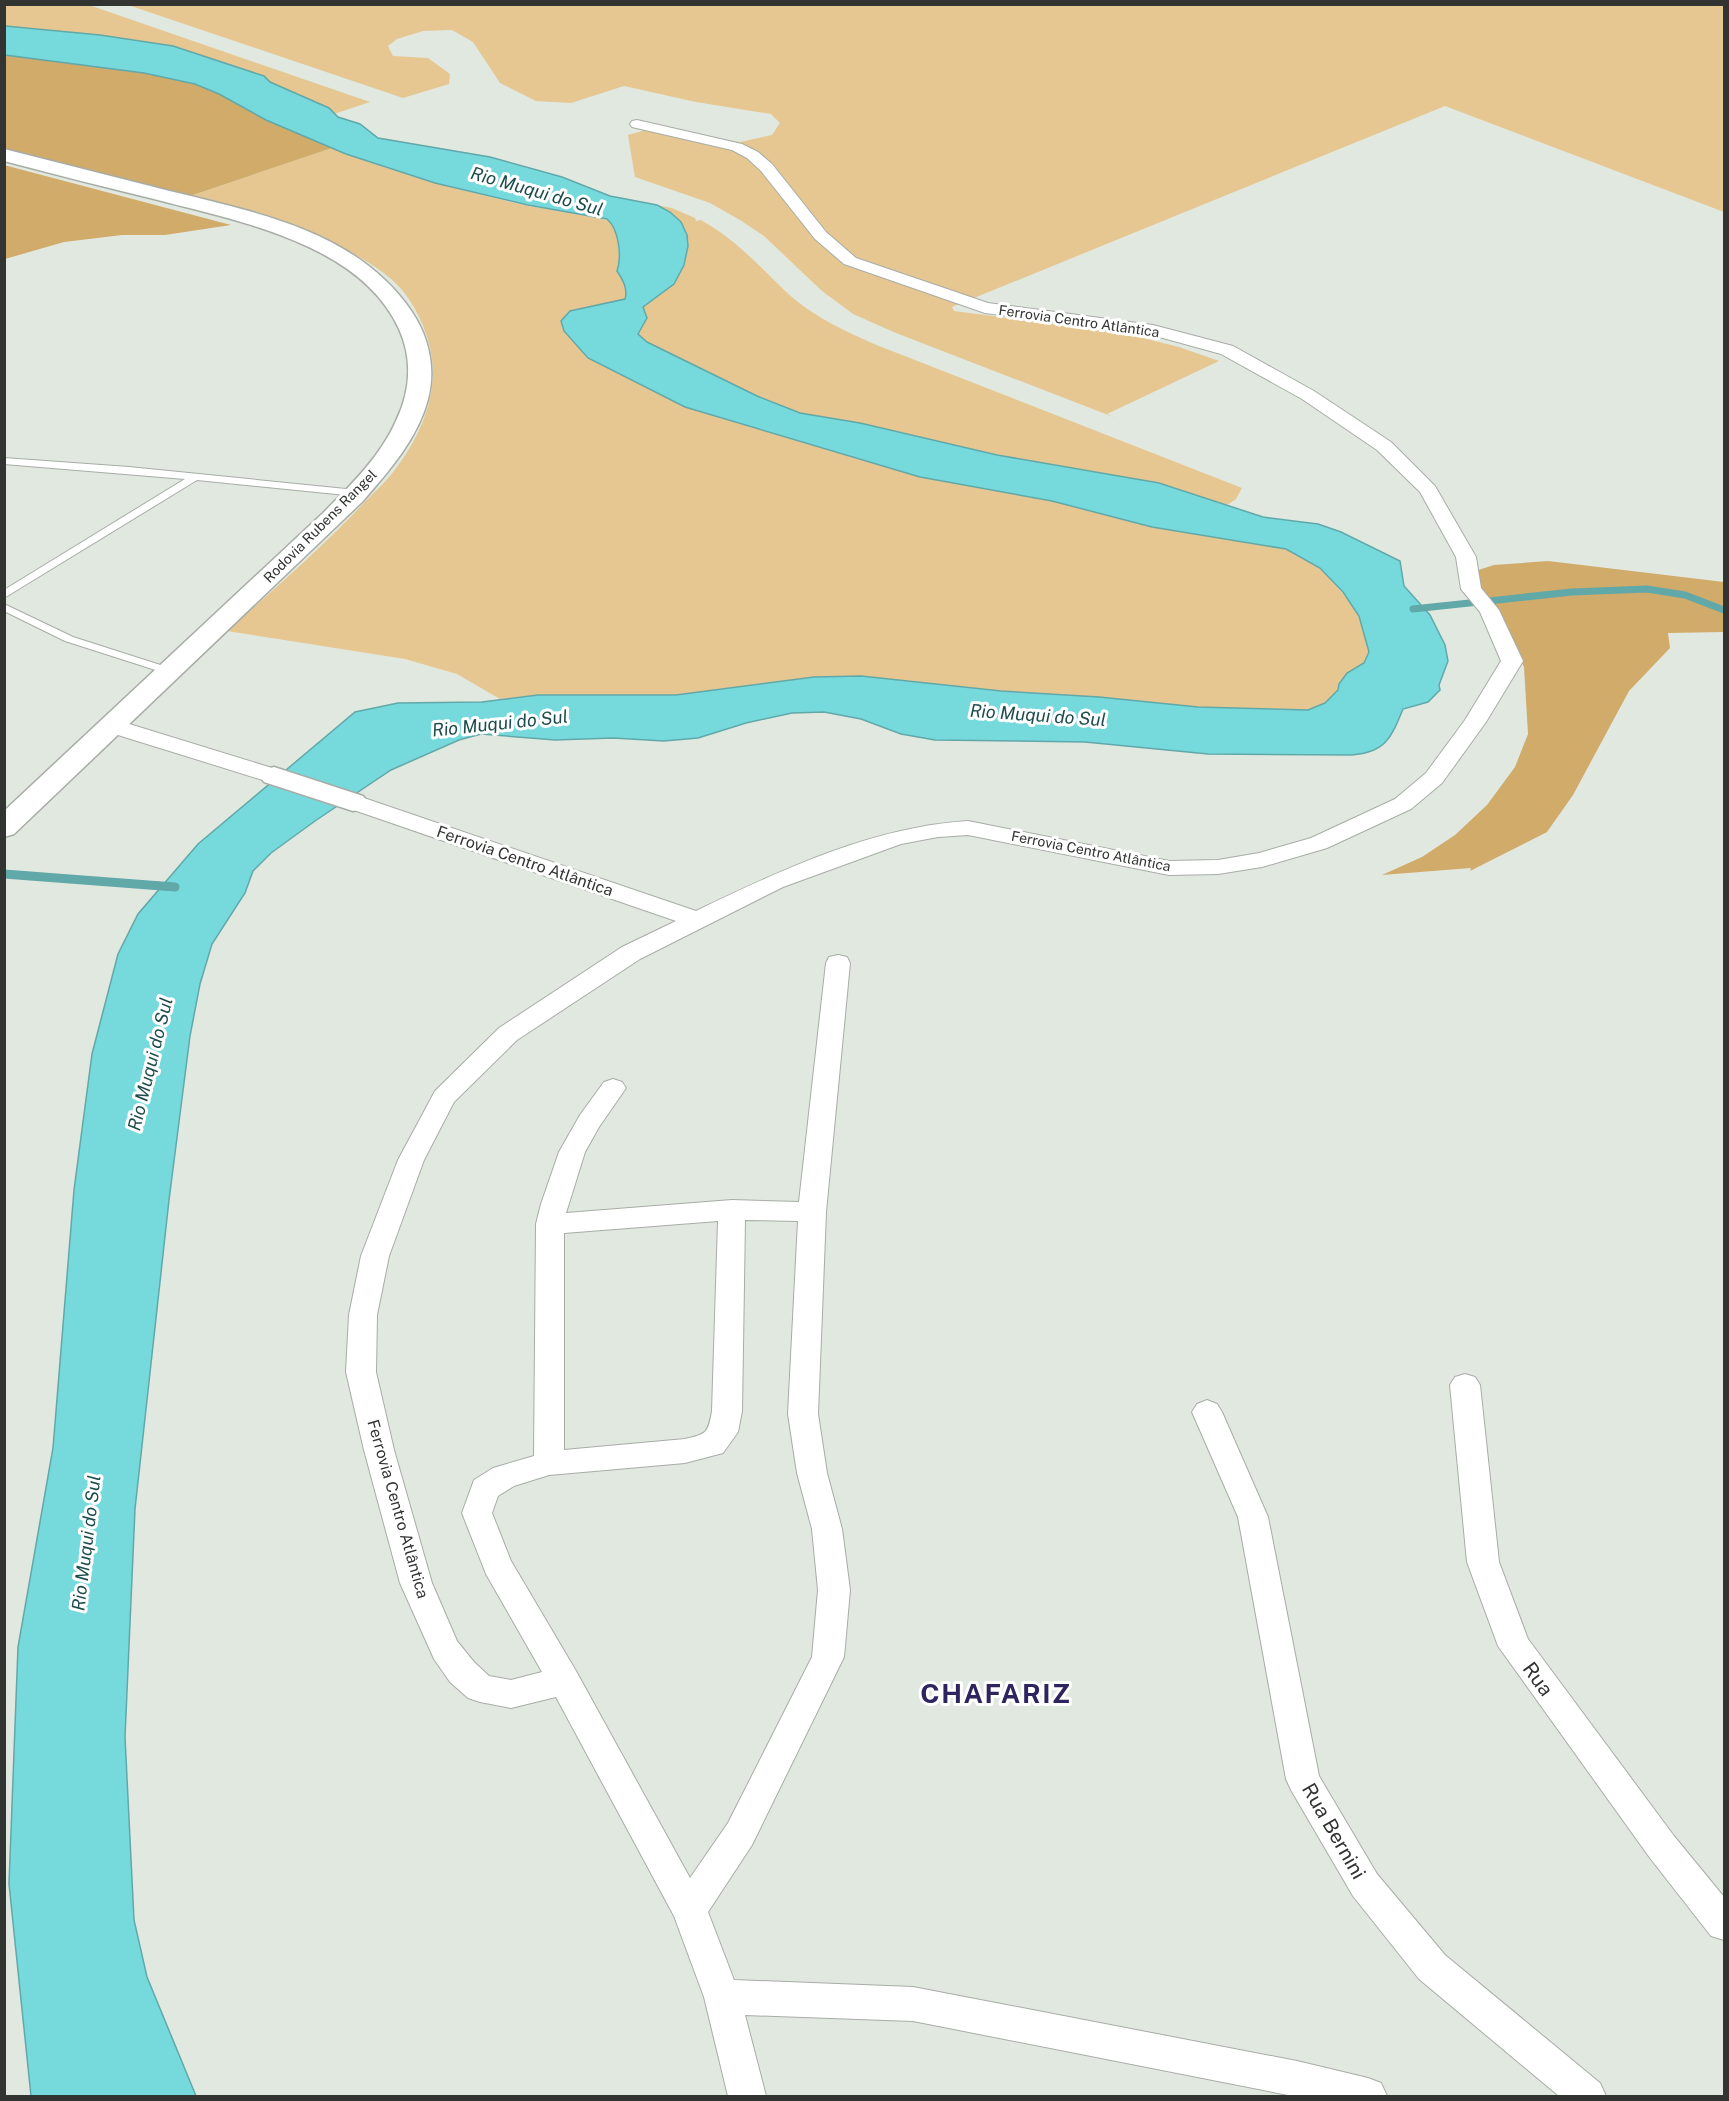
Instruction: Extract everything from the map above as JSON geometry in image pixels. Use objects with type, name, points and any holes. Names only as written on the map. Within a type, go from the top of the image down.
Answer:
[{"type":"main road","name":"Rodovia Rubens Rangel","points":[[4,154],[237,214],[298,236],[348,260],[383,288],[401,309],[412,328],[420,369],[418,396],[407,428],[378,468],[356,493],[172,672],[4,828]]},
{"type":"main road","points":[[274,776],[353,801]]},
{"type":"street","name":"Ferrovia Centro Atlântica","points":[[564,1682],[512,1694],[480,1688],[462,1672],[445,1649],[416,1583],[379,1450],[361,1372],[363,1315],[375,1256],[411,1160],[444,1097],[508,1034],[631,953],[775,882],[896,838],[938,830],[968,828],[1169,868],[1218,867],[1262,860],[1319,843],[1403,804],[1434,778],[1475,722],[1509,668],[1511,656],[1489,610],[1471,589],[1466,557],[1442,519],[1428,490],[1384,446],[1308,395],[1227,350],[1153,330],[986,308],[850,261],[832,248],[763,164],[749,152],[737,147],[637,124]]},
{"type":"street","points":[[113,726],[274,776]]},
{"type":"street","name":"Ferrovia Centro Atlântica","points":[[353,801],[697,920]]},
{"type":"street","points":[[689,1910],[740,1834],[828,1657],[834,1590],[827,1529],[812,1473],[803,1414],[812,1212],[838,963]]},
{"type":"street","points":[[549,1463],[550,1224],[555,1197],[570,1154],[589,1118],[613,1088]]},
{"type":"street","points":[[550,1224],[732,1210],[812,1212]]},
{"type":"street","points":[[732,1210],[727,1411],[723,1432],[712,1445],[685,1451],[549,1463],[504,1477],[485,1489],[477,1513],[497,1565],[689,1910],[722,1996],[747,2097]]},
{"type":"street","name":"Rua","points":[[1465,1385],[1483,1562],[1514,1646],[1662,1847],[1725,1924]]},
{"type":"street","name":"Rua Bernini","points":[[1207,1412],[1253,1517],[1302,1779],[1365,1885],[1432,1967],[1587,2097]]},
{"type":"street","points":[[722,1996],[913,2004],[1297,2079],[1368,2097]]},
{"type":"lane","points":[[4,461],[356,493]]},
{"type":"lane","points":[[4,595],[195,477]]},
{"type":"lane","points":[[4,607],[69,639],[172,672]]},
{"type":"shaded area","points":[[5,5],[89,5],[370,102],[334,114],[329,108],[270,82],[264,76],[173,46],[100,35],[5,26]]},
{"type":"shaded area","points":[[128,5],[1724,5],[1724,212],[1445,106],[952,307],[954,311],[1119,332],[1179,347],[1219,361],[1107,414],[1116,418],[896,333],[853,314],[822,291],[764,236],[740,220],[710,203],[635,177],[628,135],[653,128],[740,142],[772,135],[780,123],[771,114],[696,102],[624,86],[571,103],[536,101],[500,83],[473,42],[452,30],[423,31],[397,39],[388,46],[393,56],[428,58],[450,74],[449,84],[403,98]]},
{"type":"shaded area","points":[[4,55],[144,73],[195,84],[219,94],[266,120],[332,148],[190,196],[5,149]]},
{"type":"shaded area","points":[[332,148],[380,166],[454,188],[529,206],[609,221],[617,237],[619,252],[617,272],[624,285],[625,299],[570,311],[561,321],[564,331],[588,358],[685,407],[920,477],[1052,501],[1167,529],[1248,541],[1288,550],[1320,568],[1352,604],[1359,616],[1368,648],[1368,658],[1347,673],[1338,690],[1325,703],[1308,710],[1198,707],[1099,697],[1001,691],[861,676],[814,677],[676,695],[538,695],[500,699],[457,674],[405,659],[227,631],[311,555],[394,471],[411,446],[429,403],[433,373],[431,350],[426,333],[411,302],[389,277],[365,260],[306,233],[275,221],[190,196]]},
{"type":"shaded area","points":[[4,165],[231,225],[165,235],[122,235],[64,242],[5,259]]},
{"type":"shaded area","points":[[657,205],[672,208],[715,228],[802,305],[852,334],[1242,488],[1236,499],[1227,505],[1159,483],[997,455],[860,423],[800,413],[692,366],[647,342],[638,334],[647,318],[643,307],[688,246],[682,226],[669,212]]},
{"type":"shaded area","points":[[1548,561],[1724,582],[1724,632],[1668,633],[1670,648],[1629,691],[1573,795],[1547,832],[1470,871],[1471,868],[1382,875],[1422,857],[1455,835],[1487,805],[1515,767],[1528,734],[1524,667],[1490,598],[1466,574],[1494,565]]},
{"type":"water","name":"Rio Muqui do Sul","points":[[5,26],[100,35],[173,46],[264,76],[270,82],[329,108],[338,117],[360,124],[378,138],[490,157],[562,177],[610,196],[657,205],[670,212],[681,222],[687,235],[688,246],[684,265],[674,284],[643,307],[647,318],[638,334],[647,342],[757,396],[800,413],[860,423],[997,455],[1159,483],[1263,517],[1318,524],[1341,532],[1400,561],[1404,586],[1430,615],[1445,645],[1448,661],[1439,685],[1440,690],[1428,702],[1403,709],[1391,736],[1380,747],[1373,751],[1352,755],[1208,754],[1085,742],[935,740],[901,734],[861,719],[824,712],[792,713],[746,723],[698,738],[664,741],[613,738],[555,740],[481,734],[459,740],[391,770],[271,853],[253,871],[245,893],[212,944],[200,984],[190,1036],[169,1200],[135,1509],[125,1737],[134,1920],[147,1977],[196,2096],[31,2096],[9,1884],[18,1647],[53,1448],[74,1190],[92,1054],[118,954],[138,914],[198,844],[355,712],[398,703],[482,702],[538,695],[676,695],[814,677],[861,676],[1001,691],[1099,697],[1198,707],[1308,710],[1325,703],[1338,690],[1339,684],[1347,673],[1364,663],[1369,652],[1359,616],[1343,592],[1320,568],[1286,549],[1152,527],[1052,501],[920,477],[685,407],[588,358],[564,331],[561,321],[570,311],[625,299],[624,285],[617,271],[619,251],[617,236],[607,219],[528,205],[435,183],[346,154],[266,120],[219,94],[195,84],[144,73],[5,55]]},
{"type":"waterway","points":[[1413,609],[1572,592],[1647,589],[1685,595],[1724,610]]},
{"type":"waterway","points":[[4,874],[175,887]]},
{"type":"district","name":"CHAFARIZ","points":[[996,1693]]}]
